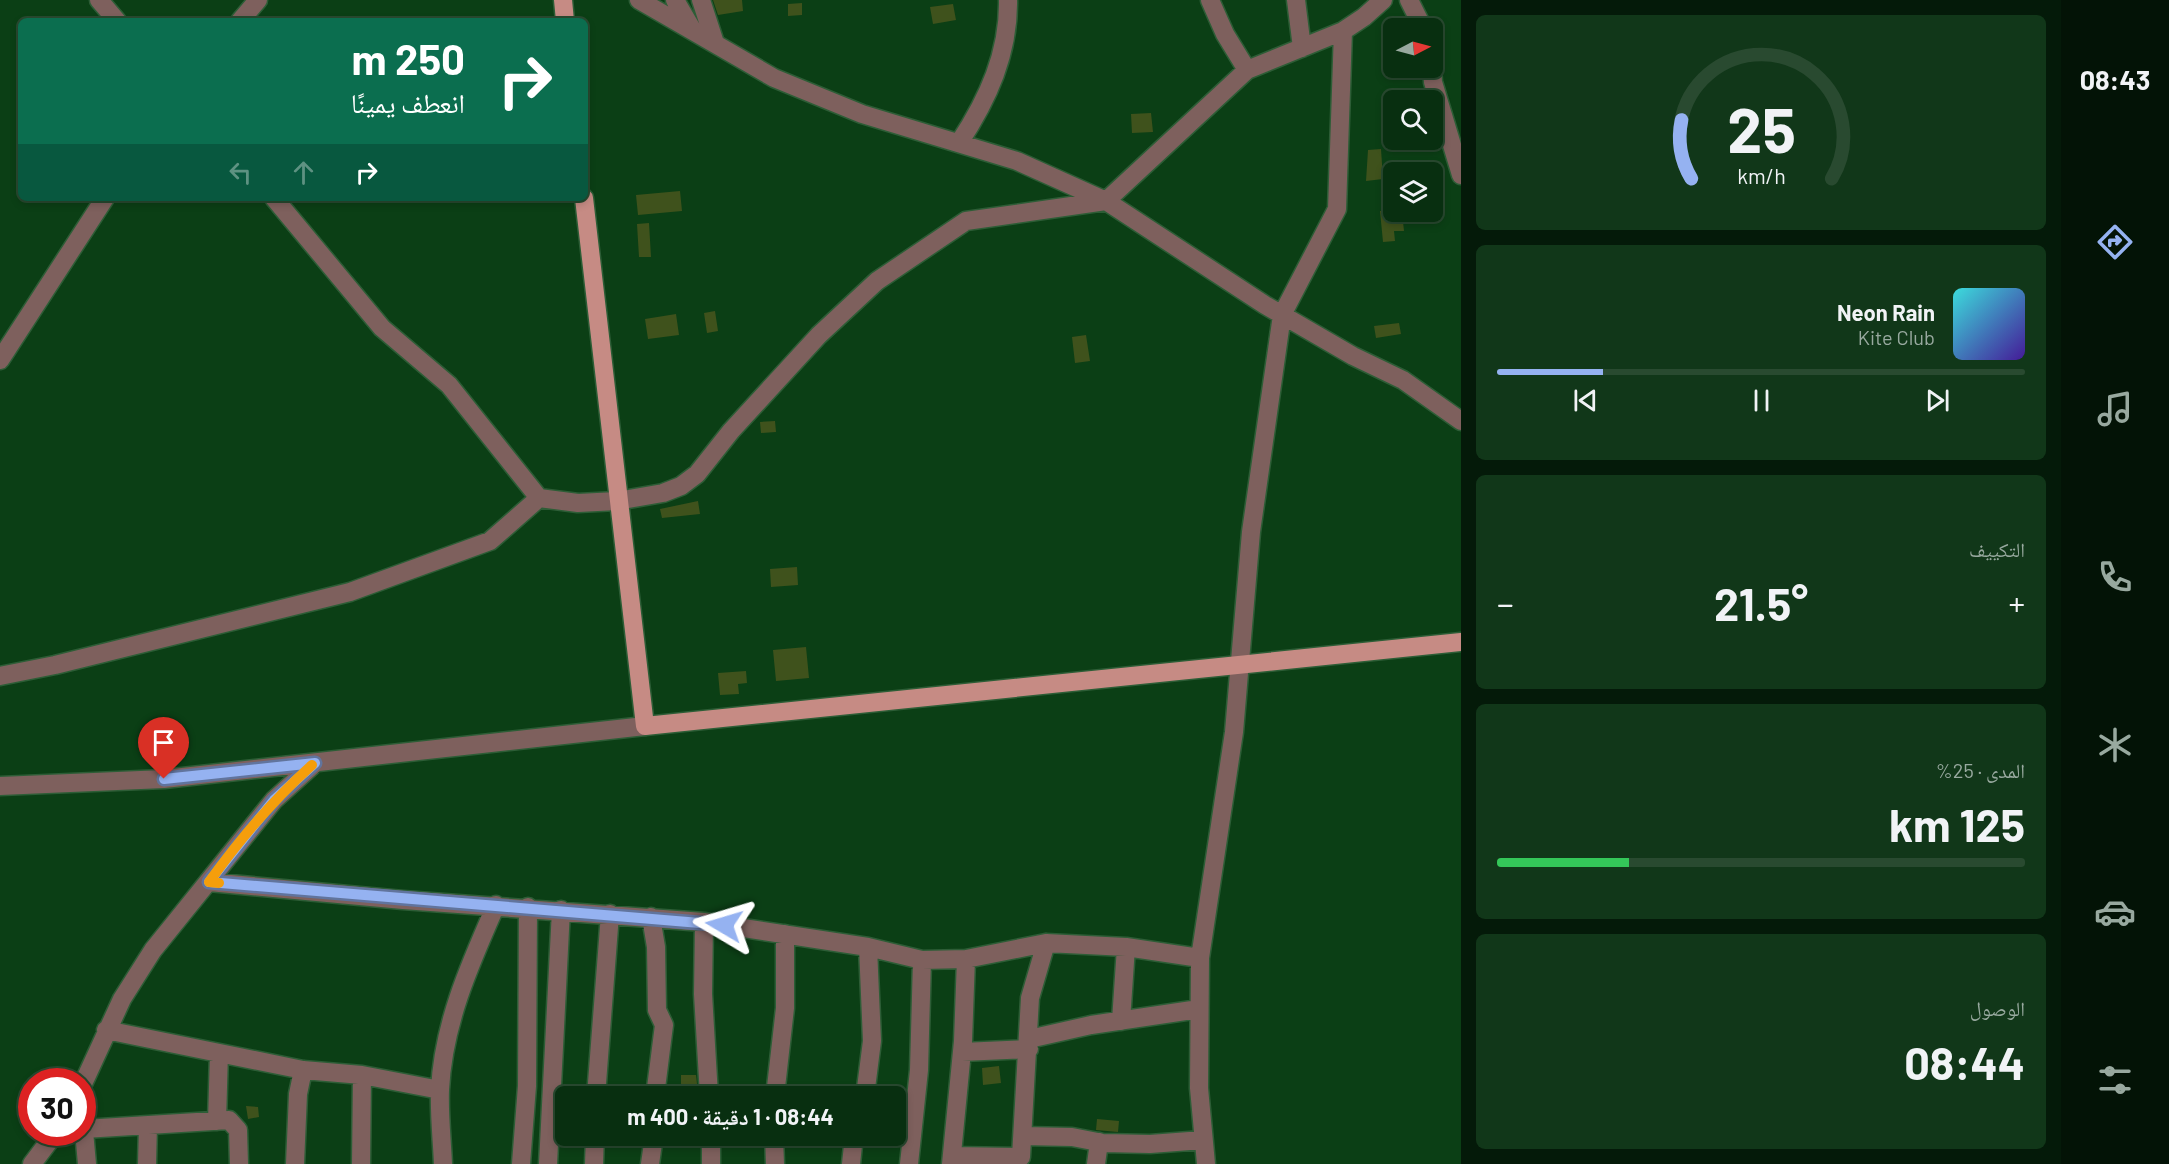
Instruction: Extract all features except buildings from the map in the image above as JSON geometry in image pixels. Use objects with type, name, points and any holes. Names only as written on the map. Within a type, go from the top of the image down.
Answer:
[{"type":"main road","points":[[563,0],[565,18]]},
{"type":"main road","points":[[584,201],[617,501],[645,726],[1461,642]]},
{"type":"street","points":[[99,0],[114,18]]},
{"type":"street","points":[[243,18],[258,0]]},
{"type":"street","points":[[639,0],[774,78],[862,114],[1017,161],[1106,201],[1282,315],[1353,356],[1403,380],[1461,421]]},
{"type":"street","points":[[675,0],[694,32]]},
{"type":"street","points":[[701,0],[715,43]]},
{"type":"street","points":[[959,143],[980,111],[1001,60],[1009,23],[1008,0]]},
{"type":"street","points":[[1210,0],[1225,34],[1247,70]]},
{"type":"street","points":[[1296,0],[1302,48]]},
{"type":"street","points":[[276,201],[382,328],[449,385],[539,498],[578,503],[617,501],[663,493],[681,486],[697,474],[730,431],[819,335],[877,281],[966,221],[1106,201],[1247,70],[1343,31],[1383,0]]},
{"type":"street","points":[[1410,0],[1418,18]]},
{"type":"street","points":[[1206,1164],[1199,1088],[1200,958],[1234,732],[1251,532],[1282,315],[1336,209],[1343,31]]},
{"type":"street","points":[[1433,78],[1461,175]]},
{"type":"street","points":[[0,360],[103,201]]},
{"type":"street","points":[[0,676],[55,665],[350,592],[490,541],[539,498]]},
{"type":"street","points":[[0,786],[164,779],[645,726]]},
{"type":"street","points":[[90,1068],[106,1030],[153,950],[274,800],[315,763]]},
{"type":"street","points":[[209,882],[403,900],[528,907],[704,922],[868,947],[922,960],[966,959],[1046,943],[1126,947],[1200,958]]},
{"type":"street","points":[[443,1164],[440,1090],[445,1046],[460,990],[496,905]]},
{"type":"street","points":[[521,1164],[527,1086],[528,907]]},
{"type":"street","points":[[548,1164],[561,910]]},
{"type":"street","points":[[597,1086],[610,914]]},
{"type":"street","points":[[651,917],[656,947],[657,1010],[664,1025],[656,1086]]},
{"type":"street","points":[[704,922],[704,994],[709,1086]]},
{"type":"street","points":[[776,1086],[785,1008],[785,934]]},
{"type":"street","points":[[966,959],[962,1052],[952,1160],[1018,1159],[1021,1157],[1023,1136],[1031,989],[1046,943]]},
{"type":"street","points":[[866,1086],[872,1041],[868,947]]},
{"type":"street","points":[[1121,1022],[1126,947]]},
{"type":"street","points":[[909,1164],[920,1070],[922,960]]},
{"type":"street","points":[[962,1052],[1029,1044],[1121,1022],[1199,1009]]},
{"type":"street","points":[[106,1030],[303,1070],[362,1075],[440,1090]]},
{"type":"street","points":[[217,1120],[219,1053]]},
{"type":"street","points":[[295,1164],[297,1106],[303,1070]]},
{"type":"street","points":[[361,1164],[362,1075]]},
{"type":"street","points":[[96,1128],[217,1120],[233,1121],[237,1126],[239,1164]]},
{"type":"street","points":[[147,1164],[148,1125]]},
{"type":"street","points":[[1023,1136],[1072,1137],[1099,1142],[1150,1144],[1203,1140]]},
{"type":"street","points":[[1096,1164],[1099,1142]]},
{"type":"street","points":[[32,1164],[46,1146]]},
{"type":"street","points":[[85,1146],[87,1164]]},
{"type":"street","points":[[594,1164],[595,1146]]},
{"type":"street","points":[[650,1164],[653,1146]]},
{"type":"street","points":[[711,1146],[711,1164]]},
{"type":"street","points":[[774,1146],[775,1164]]},
{"type":"slow traffic","points":[[219,883],[209,882],[236,845],[274,800],[312,765]]},
{"type":"route","points":[[164,779],[315,763],[274,800],[236,845],[209,882],[724,925]]}]
